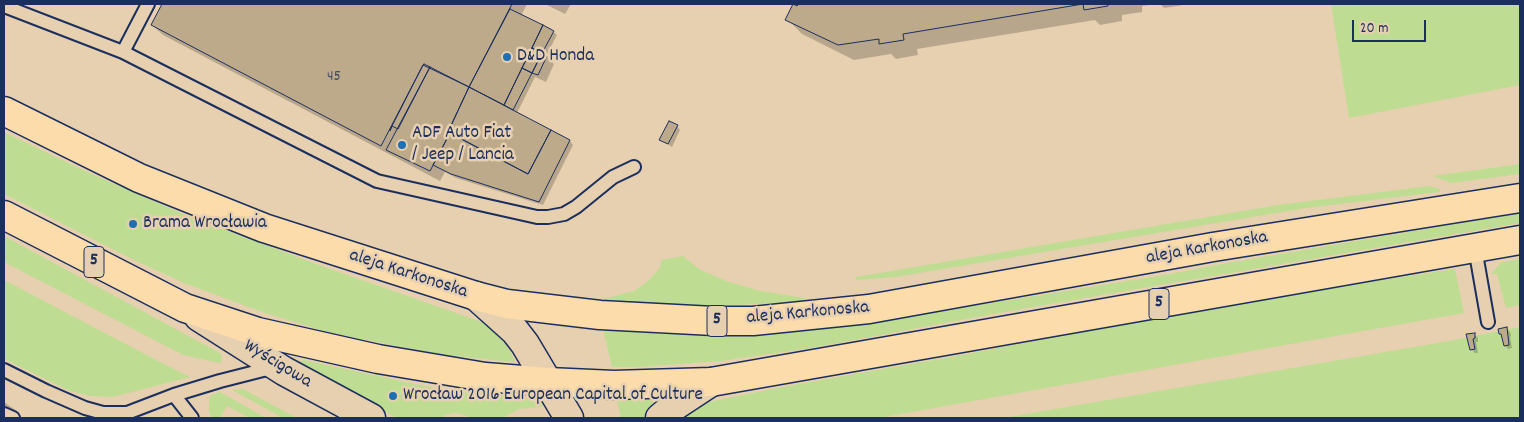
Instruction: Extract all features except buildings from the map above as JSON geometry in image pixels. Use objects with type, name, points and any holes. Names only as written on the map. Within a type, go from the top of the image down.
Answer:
[{"type":"main road","name":"aleja Karkonoska","points":[[4,111],[139,178],[264,228],[476,296],[507,304],[600,315],[714,321],[769,320],[869,309],[1213,247],[1520,198]]},
{"type":"main road","name":"5","points":[[4,215],[186,308],[258,332],[378,359],[485,377],[548,382],[614,384],[711,382],[1520,240]]},
{"type":"main road","points":[[476,296],[515,331],[569,418]]},
{"type":"main road","name":"Wyścigowa","points":[[186,308],[276,366],[371,418]]},
{"type":"main road","points":[[660,418],[711,382]]},
{"type":"lane","points":[[123,52],[148,4]]},
{"type":"lane","points":[[4,6],[123,52],[377,181],[537,217],[556,216],[576,207],[613,177],[634,167]]},
{"type":"lane","points":[[1475,248],[1488,322]]},
{"type":"lane","points":[[4,370],[46,392],[85,408],[103,413],[127,413],[174,395],[276,366]]},
{"type":"lane","points":[[174,395],[192,418]]},
{"type":"lane","points":[[77,418],[85,408]]},
{"type":"lane","points":[[4,414],[13,418]]},
{"type":"green space","points":[[1331,4],[1520,4],[1520,85],[1349,118]]},
{"type":"green space","points":[[4,132],[85,171],[188,216],[319,265],[479,321],[494,329],[512,354],[515,362],[443,355],[331,333],[265,313],[184,283],[134,260],[4,194]]},
{"type":"green space","points":[[1520,164],[1520,174],[1451,183],[1433,176]]},
{"type":"green space","points":[[1429,186],[1440,189],[1439,192],[1306,208],[896,277],[856,280],[856,277],[1278,205]]},
{"type":"green space","points":[[1520,213],[1520,223],[1004,312],[811,348],[721,361],[641,367],[612,367],[603,329],[661,334],[721,335],[816,329],[882,321],[1170,274]]},
{"type":"green space","points":[[4,236],[220,353],[222,356],[221,362],[183,355],[4,262]]},
{"type":"green space","points":[[683,256],[699,269],[726,281],[761,291],[805,298],[806,300],[735,305],[629,303],[629,300],[626,300],[626,302],[604,301],[603,299],[634,291],[647,282],[659,269],[662,260]]},
{"type":"green space","points":[[1520,259],[1520,305],[1506,308],[1497,274],[1491,274],[1502,262]]},
{"type":"green space","points":[[1455,269],[1464,313],[879,418],[673,418],[713,401],[777,388],[978,352],[1237,302]]},
{"type":"green space","points":[[4,280],[190,377],[113,397],[90,396],[70,391],[4,359]]},
{"type":"green space","points":[[1520,327],[1520,418],[1003,418],[1449,341]]},
{"type":"green space","points":[[303,360],[420,385],[463,392],[538,398],[542,401],[543,405],[541,407],[519,409],[503,418],[472,418],[454,413],[440,418],[397,418],[300,365],[299,362]]},
{"type":"green space","points":[[243,389],[297,418],[283,418],[232,390]]},
{"type":"green space","points":[[220,392],[266,418],[250,418],[227,406],[220,418],[212,418],[209,413],[209,400],[211,395]]},
{"type":"green space","points":[[617,400],[651,400],[654,404],[643,418],[621,418]]},
{"type":"place","name":"D&D Honda","points":[[507,57]]},
{"type":"place","name":"ADF Auto Fiat / Jeep / Lancia","points":[[402,145]]},
{"type":"place","name":"Brama Wrocławia","points":[[133,224]]},
{"type":"place","name":"Wrocław 2016 European Capital of Culture","points":[[393,396]]}]
